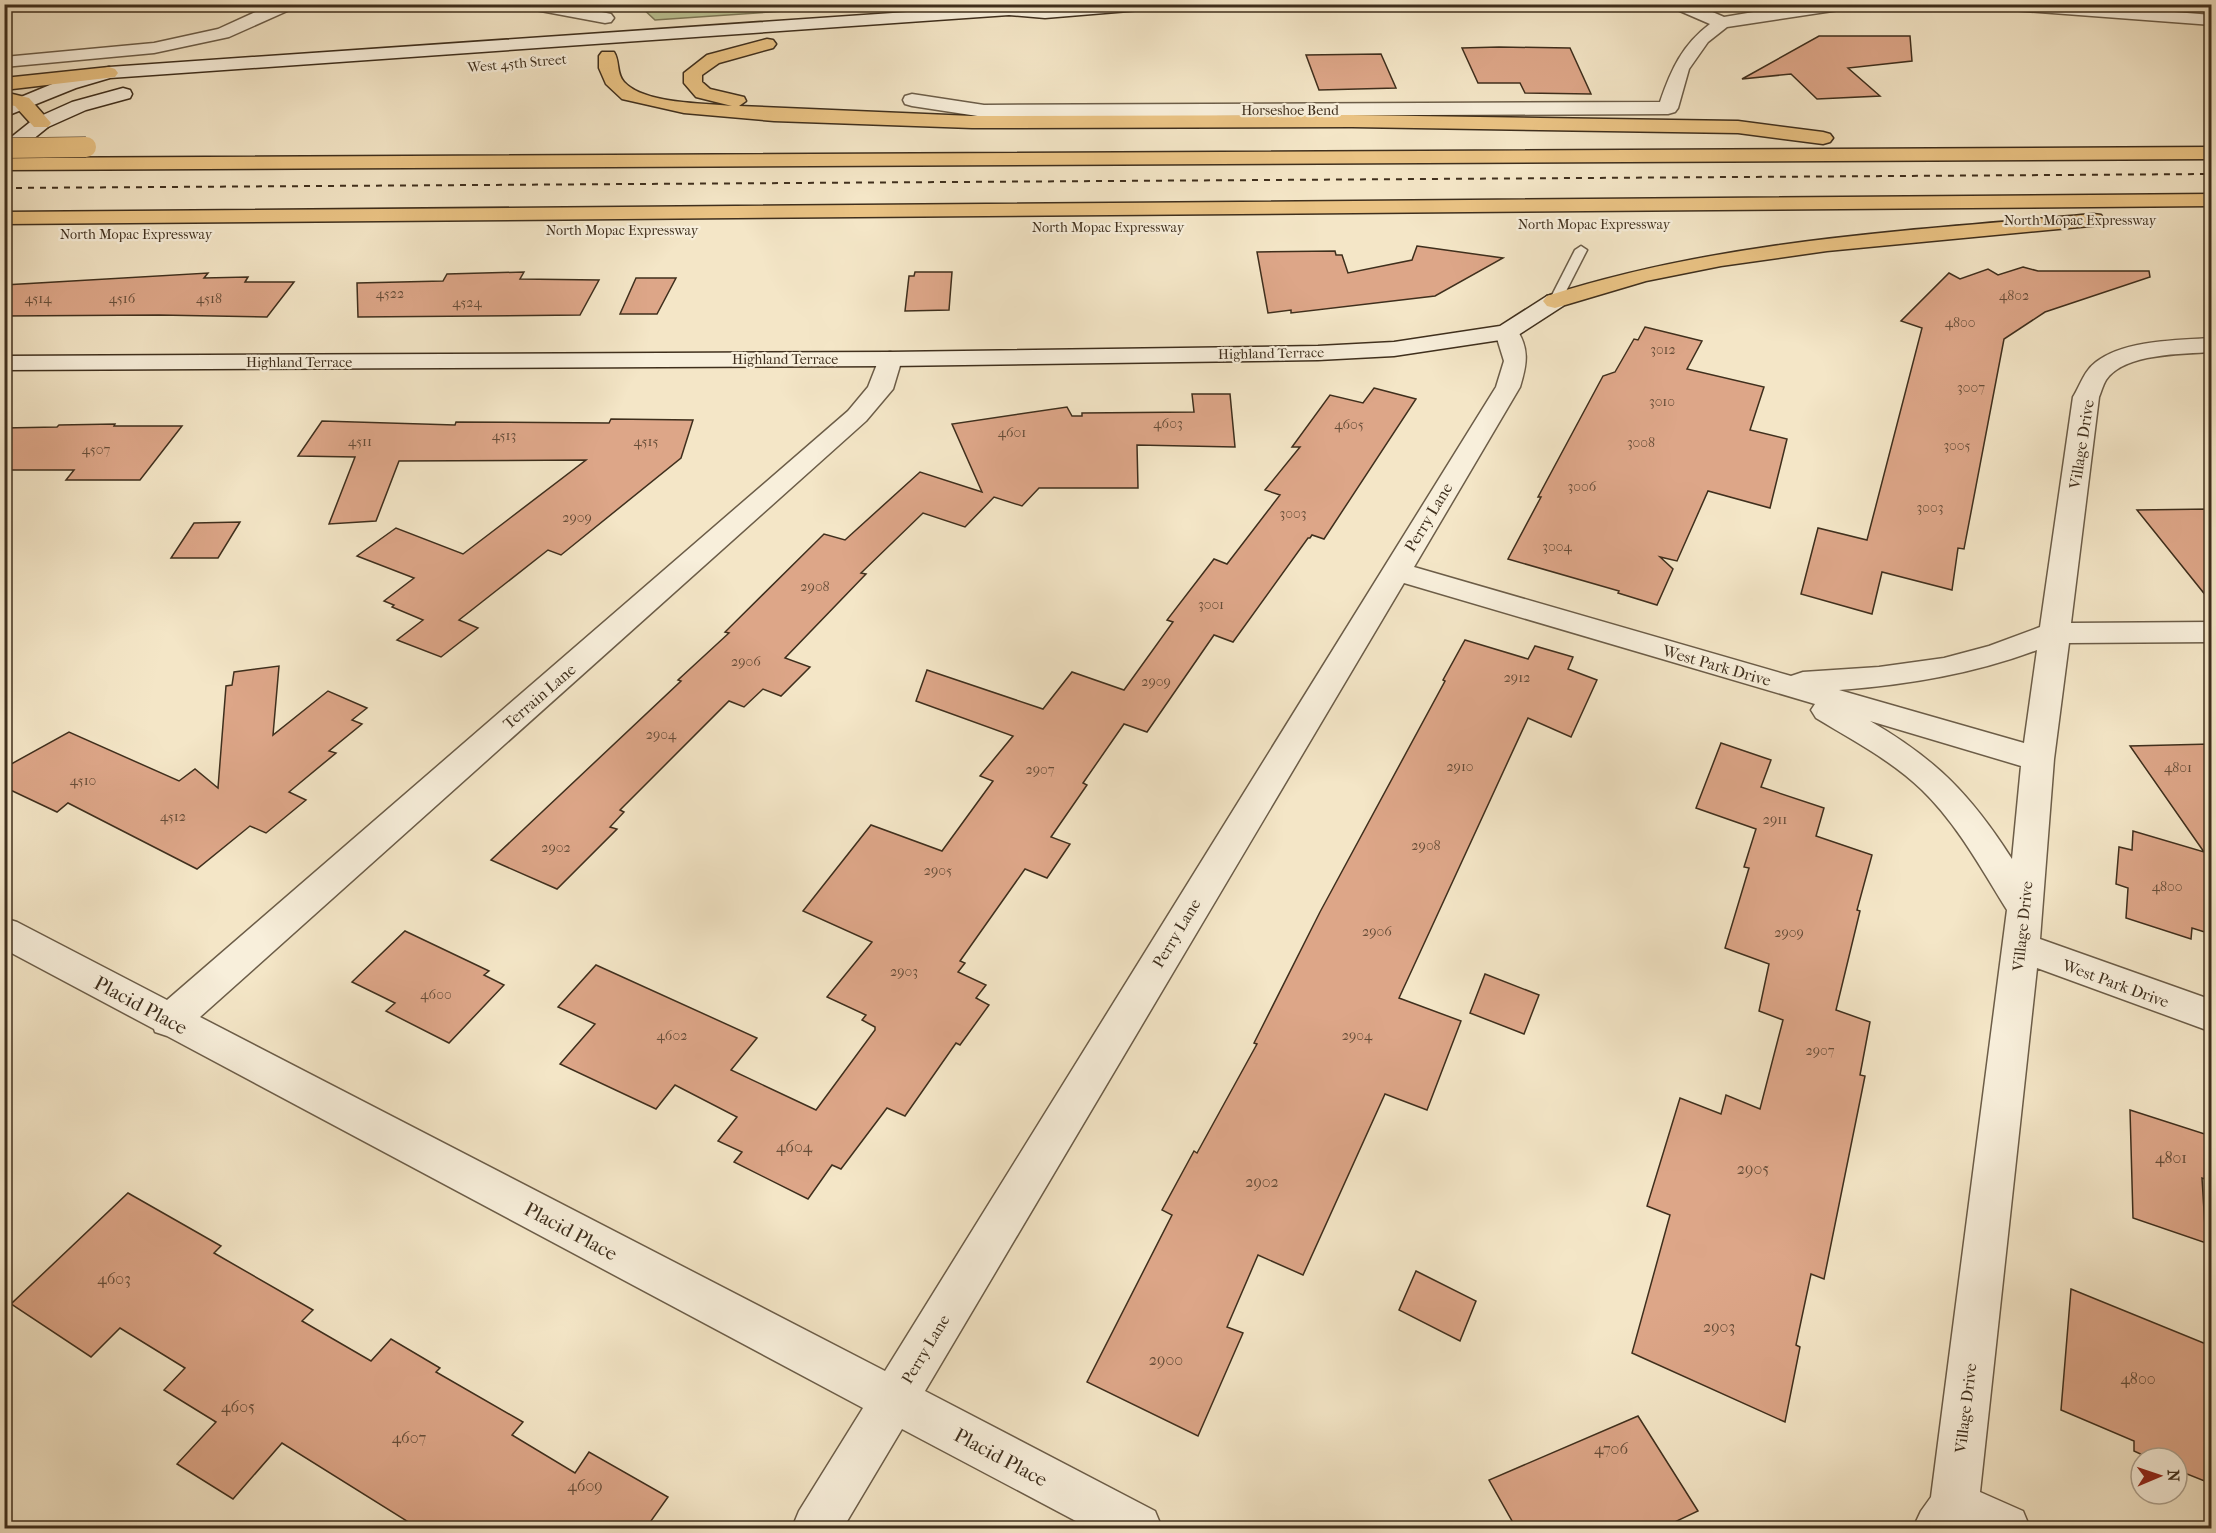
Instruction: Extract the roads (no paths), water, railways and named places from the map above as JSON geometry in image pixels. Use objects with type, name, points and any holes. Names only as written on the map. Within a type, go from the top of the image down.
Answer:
[{"type":"highway","points":[[767,44],[713,59],[693,73],[693,83],[704,93],[815,116]]},
{"type":"highway","points":[[608,47],[608,68],[615,84],[629,95],[658,104],[684,107],[815,116],[984,122],[1352,121],[1738,127],[1843,140]]},
{"type":"highway","points":[[4,84],[109,74]]},
{"type":"highway","points":[[10,104],[41,123]]},
{"type":"highway","points":[[4,148],[2211,138]]},
{"type":"highway","points":[[4,164],[2211,153]]},
{"type":"highway","points":[[7,223],[2211,200]]},
{"type":"highway","name":"North Mopac Expressway","points":[[7,223],[2211,219]]},
{"type":"highway","points":[[1555,301],[1668,269],[1741,257],[1862,242],[2093,220]]},
{"type":"street","points":[[4,62],[154,48],[223,33],[288,4]]},
{"type":"street","points":[[530,4],[605,11],[608,47]]},
{"type":"street","name":"West 45th Street","points":[[10,104],[69,84],[109,74],[608,47],[1009,10],[1045,13],[1153,4]]},
{"type":"street","points":[[1472,4],[1522,4]]},
{"type":"street","points":[[1679,4],[1722,23],[1792,7],[1846,4]]},
{"type":"street","points":[[1999,4],[2211,20]]},
{"type":"street","name":"West 45th Street","points":[[654,52],[1017,22],[1045,13]]},
{"type":"street","name":"Horseshoe Bend","points":[[912,100],[984,111],[1668,108],[1680,69],[1702,38],[1722,23]]},
{"type":"street","name":"West 45th Street","points":[[584,58],[608,47],[631,54]]},
{"type":"street","points":[[4,153],[41,123],[79,106],[141,91]]},
{"type":"street","name":"Highland Terrace","points":[[4,363],[890,359],[1318,353],[1394,349],[1507,332],[1555,301]]},
{"type":"street","name":"Perry Lane","points":[[816,1528],[1508,387],[1516,361],[1507,332]]},
{"type":"street","name":"Village Drive","points":[[1946,1517],[2025,909],[2038,759],[2086,397],[2097,375],[2119,358],[2161,349],[2211,345]]},
{"type":"street","name":"Terrain Lane","points":[[169,1021],[857,416],[880,389],[890,359]]},
{"type":"street","name":"West Park Drive","points":[[1396,571],[2038,759]]},
{"type":"street","points":[[1781,684],[1879,677],[1944,668],[1999,653],[2054,633],[2211,632]]},
{"type":"street","points":[[1781,684],[1882,743],[1933,782],[1976,830],[2025,909]]},
{"type":"street","name":"Placid Place","points":[[4,932],[169,1021],[1138,1528]]},
{"type":"street","name":"West Park Drive","points":[[2020,947],[2211,1016]]},
{"type":"street","points":[[1946,1517],[2006,1528]]},
{"type":"lane","points":[[1555,301],[1581,250]]},
{"type":"railway","points":[[4,188],[2212,174]]}]
